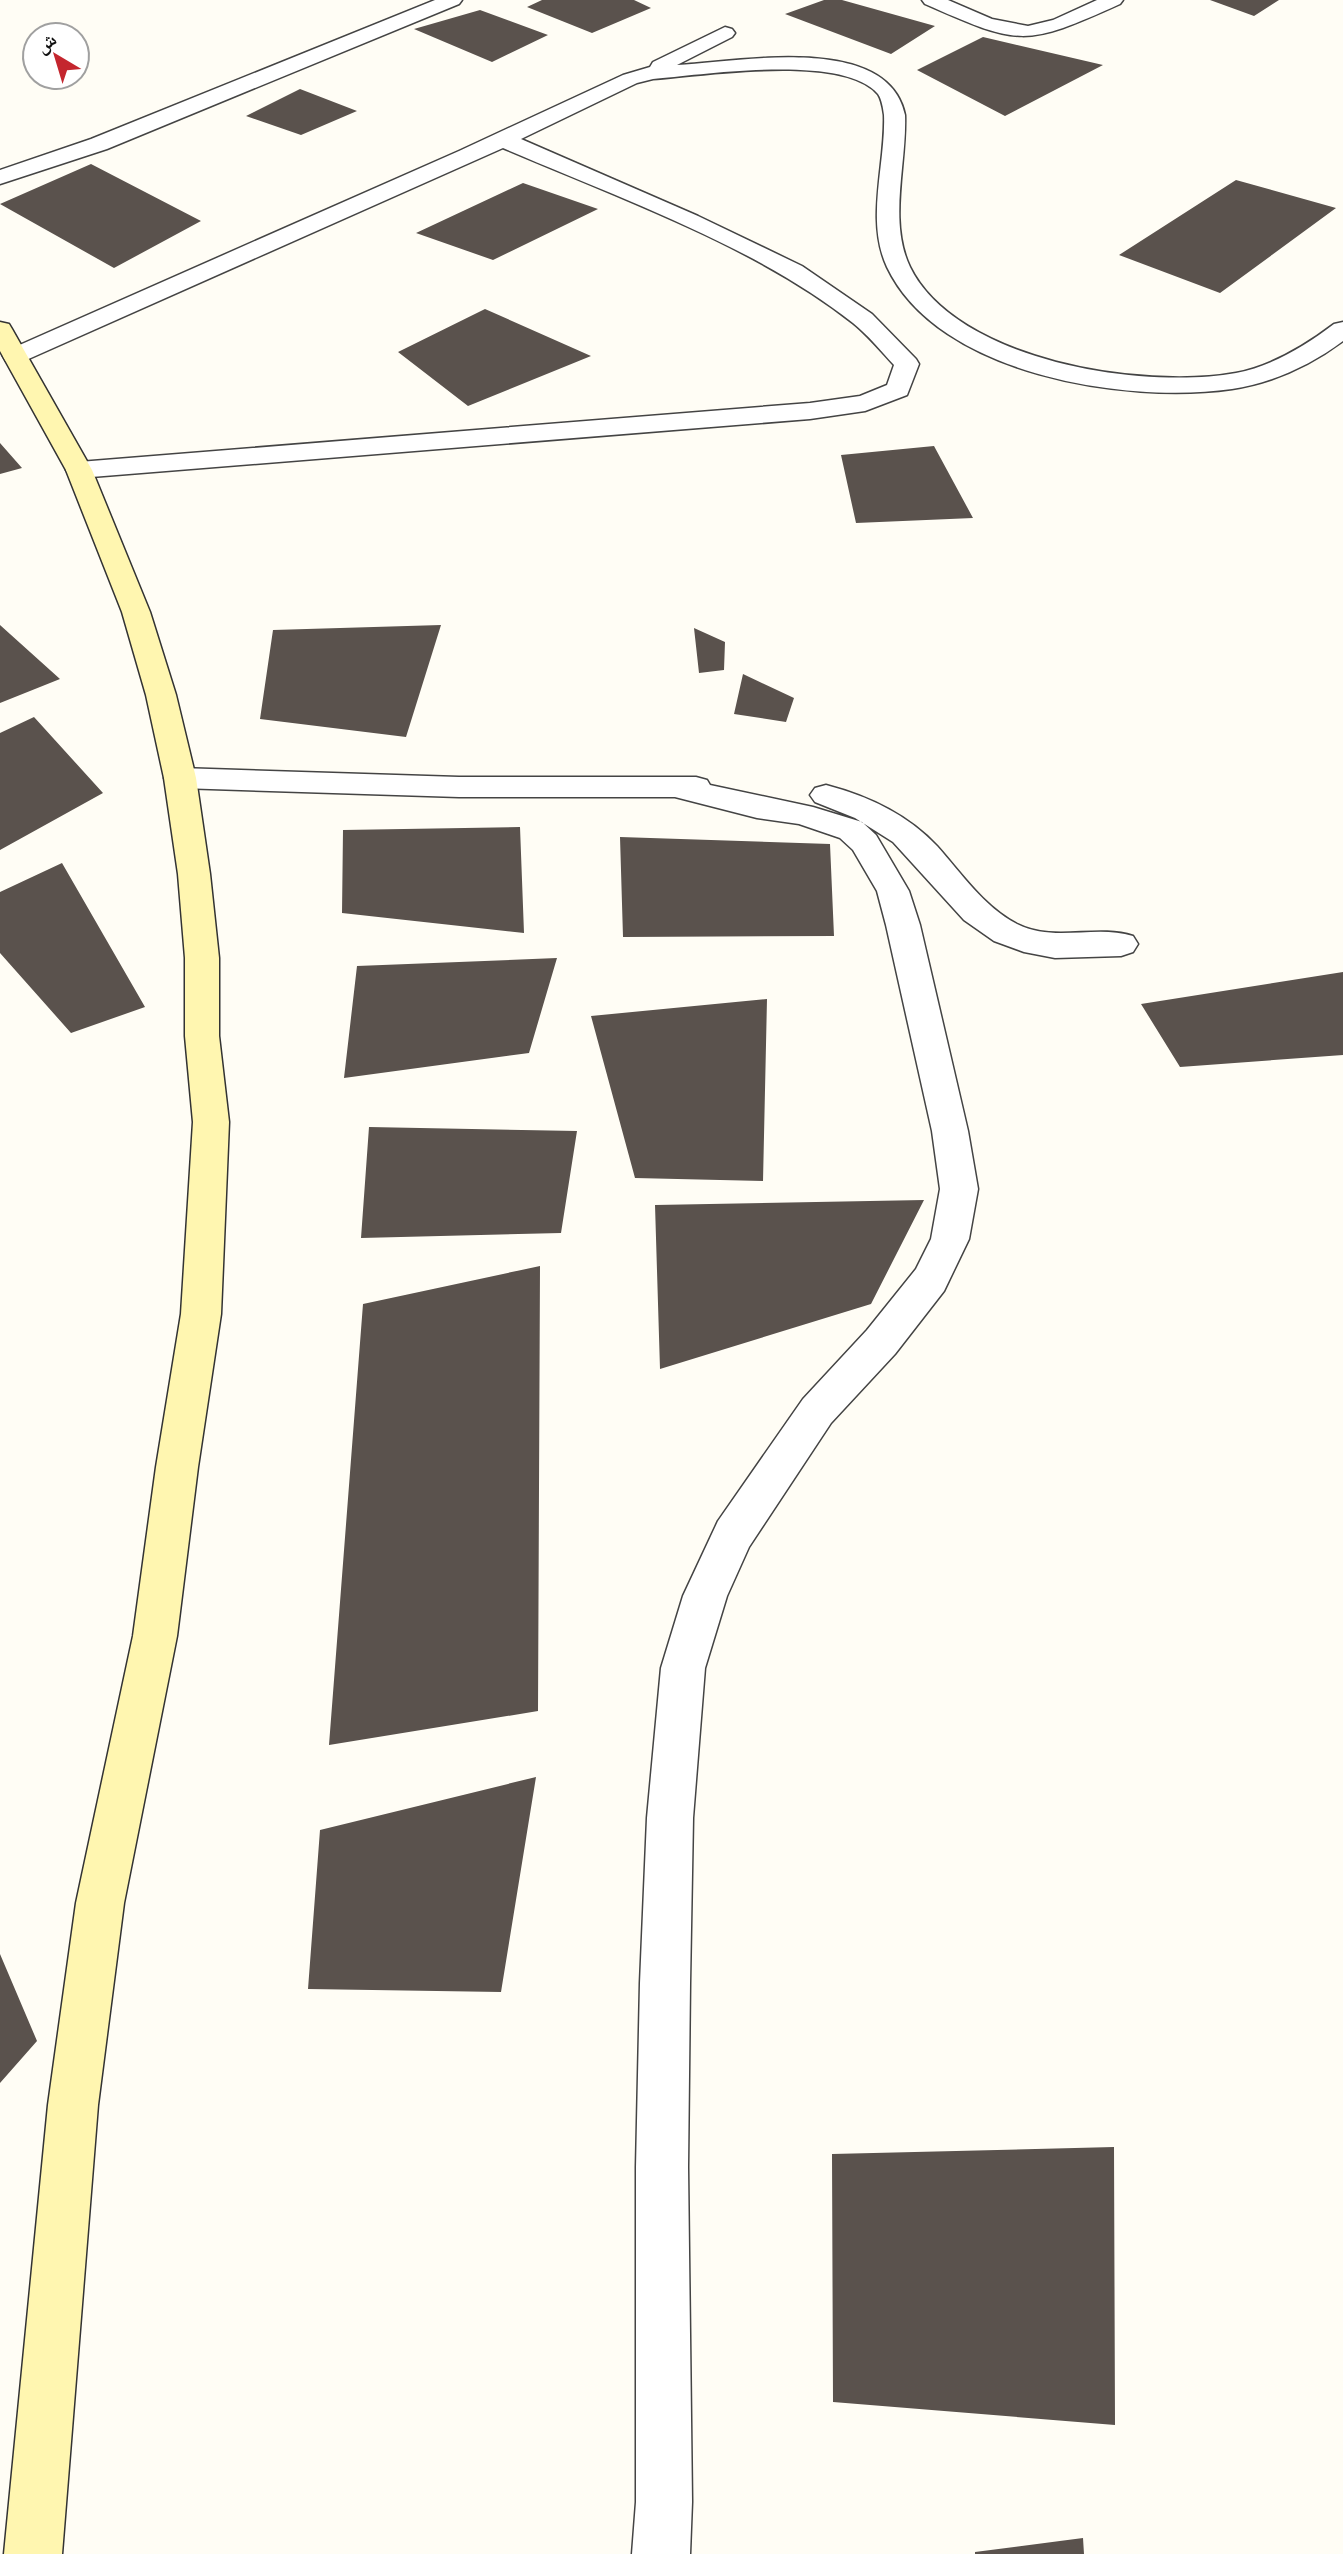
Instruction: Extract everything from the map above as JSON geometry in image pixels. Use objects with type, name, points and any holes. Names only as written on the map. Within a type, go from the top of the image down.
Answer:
[{"type":"main road","points":[[8,343],[79,470],[136,612],[162,695],[180,778],[202,957],[202,1036],[211,1122],[201,1314],[177,1466],[155,1636],[100,1903],[73,2105],[33,2554]]},
{"type":"street","points":[[0,177],[99,144],[452,0]]},
{"type":"street","points":[[932,0],[1001,29],[1027,32],[1051,27],[1113,0]]},
{"type":"street","points":[[8,343],[504,140],[725,33]]},
{"type":"street","points":[[643,74],[730,67],[818,65],[854,72],[887,92],[894,113],[888,202],[892,242],[900,270],[915,292],[953,327],[1021,359],[1093,379],[1166,384],[1234,381],[1295,361],[1315,351],[1343,330]]},
{"type":"street","points":[[79,470],[810,411],[865,403],[898,390],[907,364],[863,320],[794,271],[690,221],[504,140]]},
{"type":"street","points":[[180,778],[459,787],[671,786],[817,792],[849,801],[887,822],[924,853],[951,889],[1002,931],[1047,945],[1121,944]]},
{"type":"street","points":[[661,2554],[664,2502],[662,2167],[665,1983],[670,1818],[682,1668],[705,1596],[733,1534],[817,1411],[881,1342],[930,1280],[950,1239],[959,1189],[950,1131],[903,925],[892,891],[865,843],[851,830],[802,814],[757,807],[671,786]]},
{"type":"building","points":[[542,0],[634,0],[651,8],[592,33],[527,7]]},
{"type":"building","points":[[824,0],[842,0],[935,26],[891,54],[785,14]]},
{"type":"building","points":[[1210,0],[1279,0],[1254,16]]},
{"type":"building","points":[[480,10],[548,35],[492,62],[414,29]]},
{"type":"building","points":[[983,37],[1103,65],[1005,116],[917,70]]},
{"type":"building","points":[[300,89],[357,111],[301,135],[246,116]]},
{"type":"building","points":[[91,164],[201,221],[114,268],[0,204]]},
{"type":"building","points":[[1236,180],[1336,208],[1220,293],[1119,255]]},
{"type":"building","points":[[523,183],[598,209],[493,260],[416,233]]},
{"type":"building","points":[[485,309],[591,356],[468,406],[398,352]]},
{"type":"building","points":[[0,443],[22,468],[0,474]]},
{"type":"building","points":[[934,446],[973,518],[856,523],[841,455]]},
{"type":"building","points":[[0,625],[60,679],[0,703]]},
{"type":"building","points":[[441,625],[406,737],[260,719],[273,630]]},
{"type":"building","points":[[694,628],[725,642],[724,670],[699,673]]},
{"type":"building","points":[[743,674],[794,698],[786,722],[734,714]]},
{"type":"building","points":[[34,717],[103,793],[0,850],[0,733]]},
{"type":"building","points":[[520,827],[524,933],[342,913],[343,830]]},
{"type":"building","points":[[620,837],[830,844],[834,936],[623,937]]},
{"type":"building","points":[[62,863],[145,1007],[71,1033],[0,953],[0,892]]},
{"type":"building","points":[[557,958],[529,1053],[344,1078],[357,966]]},
{"type":"building","points":[[1343,972],[1343,1055],[1180,1067],[1141,1004]]},
{"type":"building","points":[[767,999],[763,1181],[635,1178],[591,1016]]},
{"type":"building","points":[[369,1127],[577,1131],[561,1233],[361,1238]]},
{"type":"building","points":[[924,1200],[871,1304],[660,1369],[655,1205]]},
{"type":"building","points":[[540,1266],[538,1711],[329,1745],[363,1304]]},
{"type":"building","points":[[536,1777],[501,1992],[308,1989],[320,1830]]},
{"type":"building","points":[[0,1954],[37,2041],[0,2083]]},
{"type":"building","points":[[1114,2147],[1115,2425],[833,2402],[832,2154]]},
{"type":"building","points":[[1083,2538],[1084,2554],[975,2554],[975,2552]]}]
